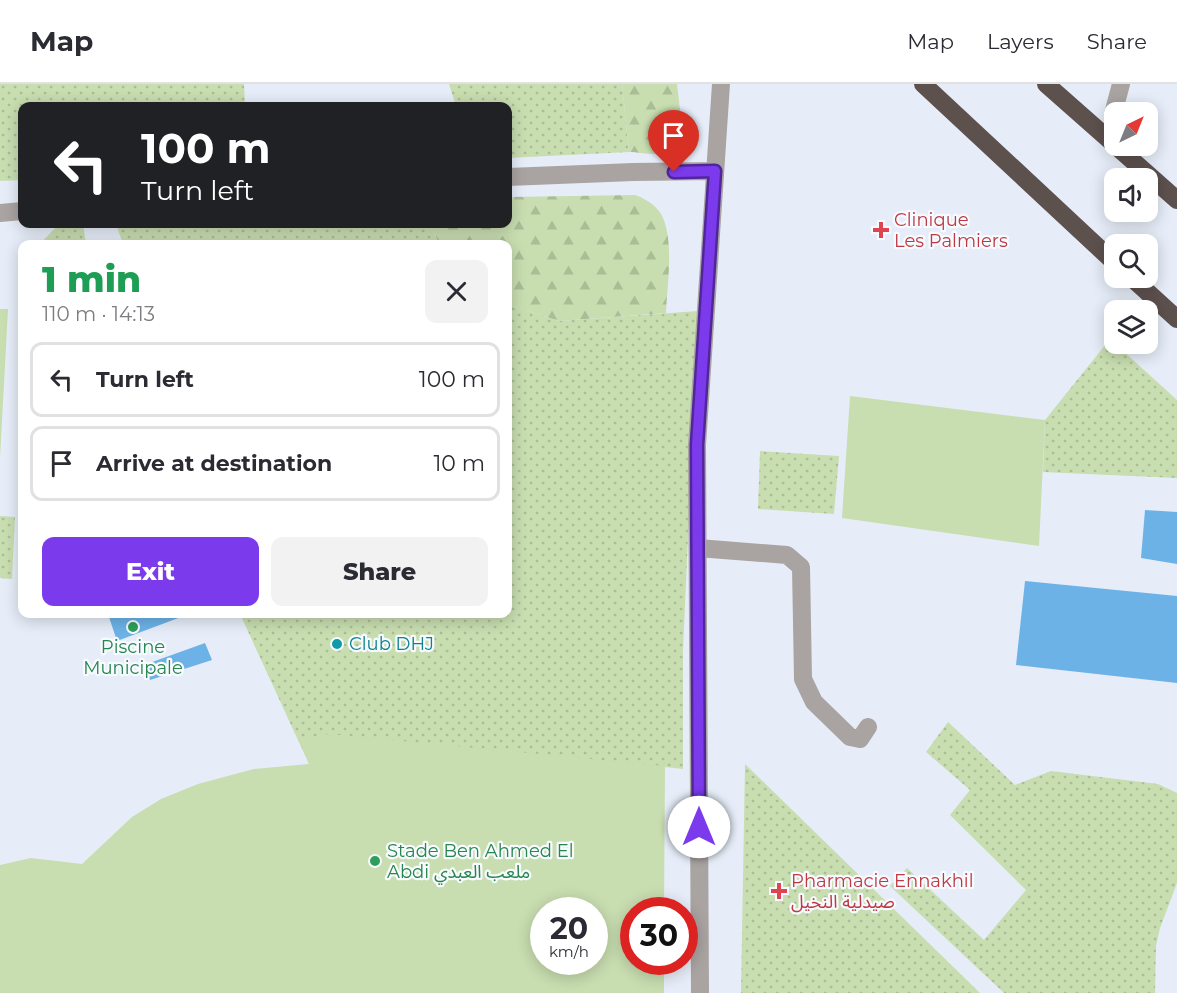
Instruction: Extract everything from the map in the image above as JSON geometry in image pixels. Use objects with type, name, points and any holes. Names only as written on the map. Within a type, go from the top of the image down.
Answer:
[{"type":"highway","points":[[922,84],[1104,253]]},
{"type":"highway","points":[[1046,84],[1104,134]]},
{"type":"highway","points":[[1129,156],[1177,200]]},
{"type":"highway","points":[[1143,288],[1177,319]]},
{"type":"street","points":[[700,993],[697,445],[721,84]]},
{"type":"street","points":[[1116,102],[1120,84]]},
{"type":"street","points":[[512,177],[715,171]]},
{"type":"street","points":[[0,213],[18,211]]},
{"type":"street","points":[[698,548],[787,555],[801,567],[803,679],[814,702],[850,738],[860,739],[868,727]]},
{"type":"green space","points":[[0,84],[244,84],[245,102],[18,102],[18,180],[0,181]]},
{"type":"green space","points":[[449,84],[622,84],[629,152],[512,158],[512,102],[455,102]]},
{"type":"green space","points":[[622,84],[677,84],[680,123],[676,141],[670,148],[659,154],[629,152]]},
{"type":"green space","points":[[635,195],[646,200],[661,214],[668,236],[666,313],[559,321],[512,306],[512,240],[437,240],[433,228],[512,228],[512,197]]},
{"type":"green space","points":[[55,228],[84,228],[85,240],[44,240]]},
{"type":"green space","points":[[117,228],[433,228],[437,240],[122,240]]},
{"type":"green space","points":[[512,306],[559,321],[698,311],[683,650],[683,769],[647,765],[552,897],[530,897],[530,902],[309,764],[242,618],[512,618]]},
{"type":"green space","points":[[0,309],[8,309],[0,458]]},
{"type":"green space","points":[[1104,346],[1104,354],[1126,354],[1177,400],[1177,478],[1043,472],[1045,420]]},
{"type":"green space","points":[[850,396],[1045,420],[1039,546],[842,518]]},
{"type":"green space","points":[[760,451],[839,456],[834,514],[758,509]]},
{"type":"green space","points":[[0,516],[15,517],[12,579],[0,578]]},
{"type":"green space","points":[[948,722],[1015,785],[1051,771],[1158,784],[1177,793],[1177,883],[1160,928],[1156,946],[1155,993],[1004,993],[890,886],[907,868],[984,940],[1026,890],[950,815],[970,790],[926,752]]},
{"type":"green space","name":"Stade Ben Ahmed El Abdi ملعب العبدي","points":[[329,734],[665,766],[664,897],[620,897],[620,975],[664,975],[664,993],[0,993],[0,865],[31,858],[82,864],[132,817],[161,799],[198,784],[254,769],[309,764],[299,739]]},
{"type":"green space","points":[[745,764],[980,993],[741,993]]},
{"type":"water","points":[[1145,510],[1177,512],[1177,564],[1141,558]]},
{"type":"water","points":[[1025,581],[1177,596],[1177,683],[1016,665]]},
{"type":"water","name":"Piscine Municipale","points":[[109,618],[178,618],[117,641]]},
{"type":"water","points":[[205,643],[212,660],[150,680],[144,665]]},
{"type":"place","name":"Clinique Les Palmiers","points":[[881,230]]},
{"type":"place","name":"Piscine Municipale","points":[[133,627]]},
{"type":"place","name":"Club DHJ","points":[[337,644]]},
{"type":"place","name":"Stade Ben Ahmed El Abdi ملعب العبدي","points":[[375,861]]},
{"type":"place","name":"Pharmacie Ennakhil صيدلية النخيل","points":[[779,891]]},
{"type":"route","points":[[674,172],[715,171],[697,445],[699,827]]}]
